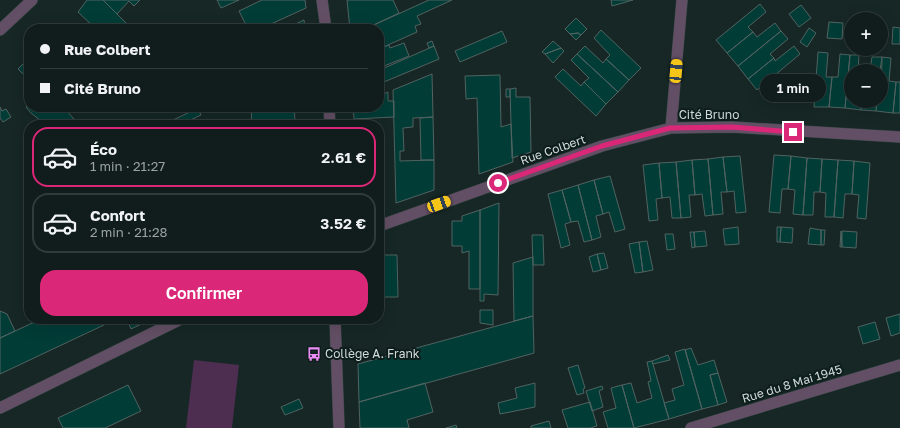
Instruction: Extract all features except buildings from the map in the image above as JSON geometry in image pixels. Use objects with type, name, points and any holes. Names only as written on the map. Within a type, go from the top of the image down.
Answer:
[{"type":"street","points":[[0,30],[32,0]]},
{"type":"street","points":[[322,0],[325,24]]},
{"type":"street","name":"Cité Bruno","points":[[682,0],[670,128],[732,127],[900,137]]},
{"type":"street","name":"Rue Colbert","points":[[384,224],[602,146],[670,128]]},
{"type":"street","points":[[0,408],[170,324]]},
{"type":"street","points":[[335,324],[339,428]]},
{"type":"street","name":"Rue du 8 Mai 1945","points":[[691,428],[900,365]]},
{"type":"shaded area","points":[[194,360],[239,365],[232,428],[186,428]]},
{"type":"place","name":"Collège A. Frank","points":[[314,354]]},
{"type":"route","points":[[498,183],[602,146],[670,128],[732,127],[793,132]]}]
